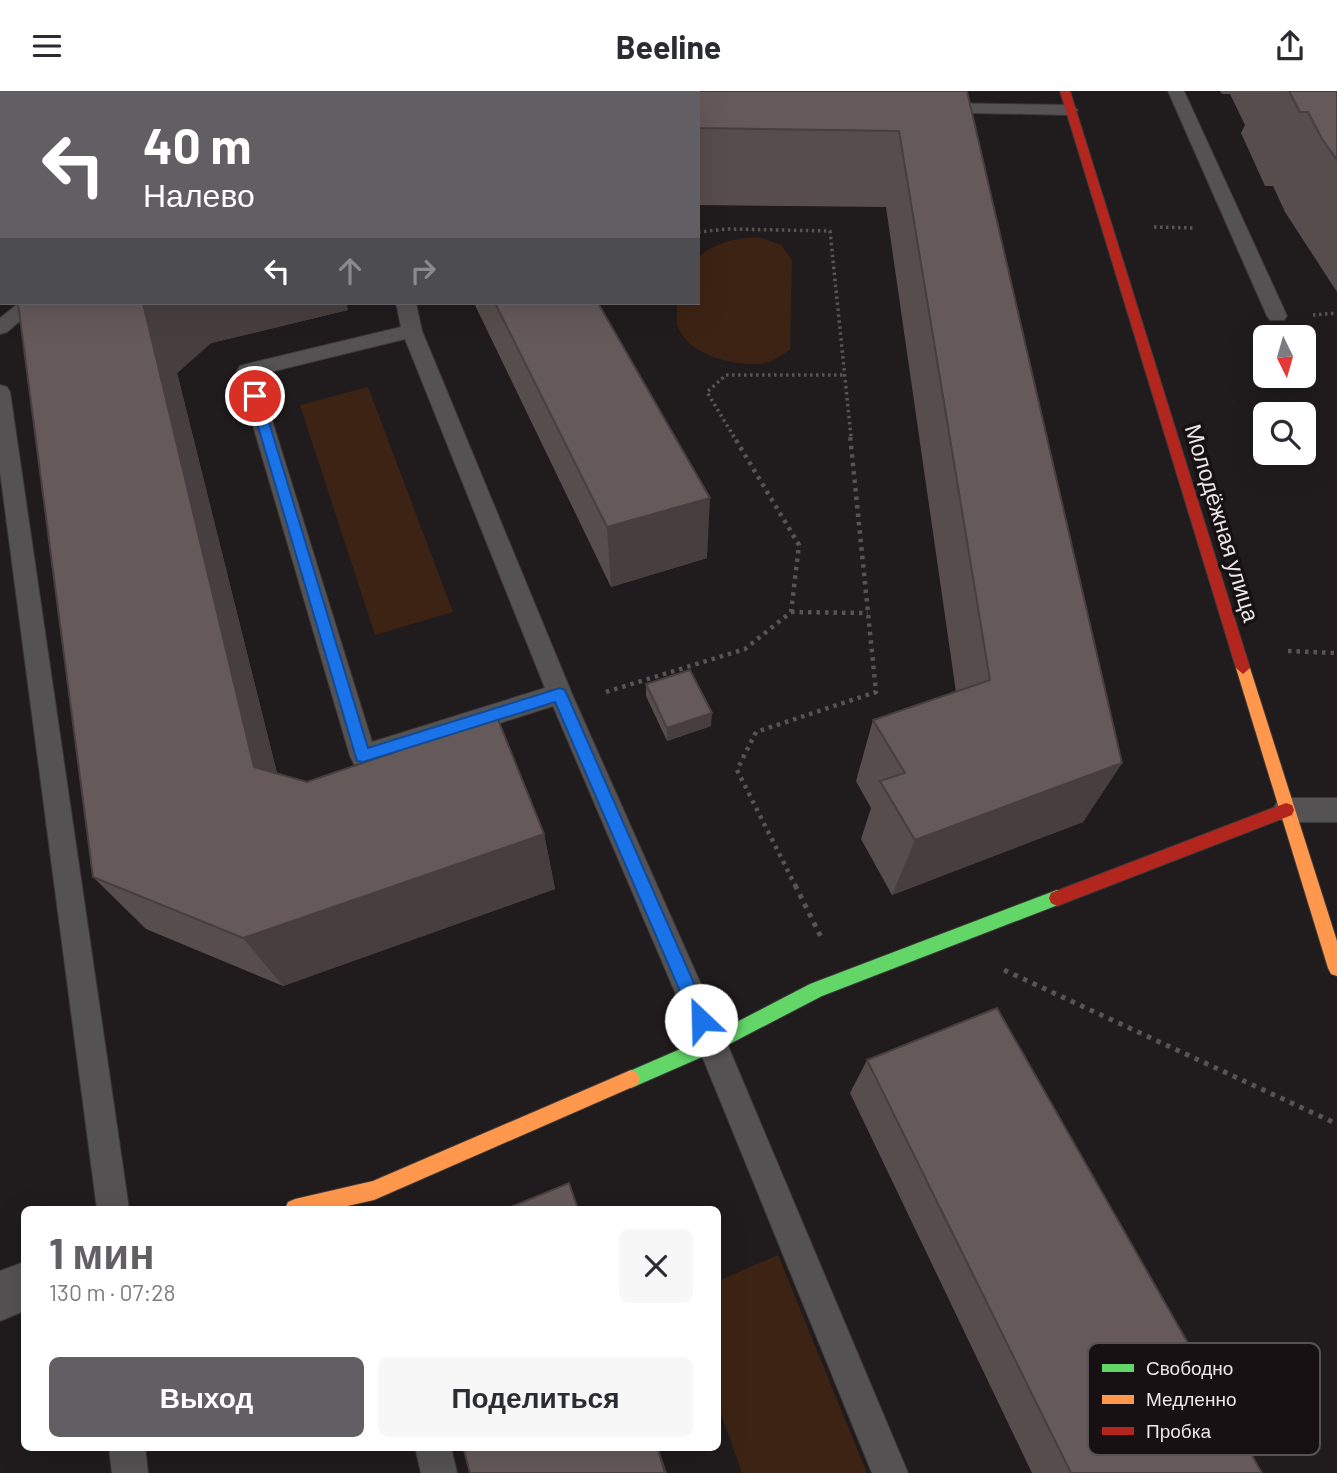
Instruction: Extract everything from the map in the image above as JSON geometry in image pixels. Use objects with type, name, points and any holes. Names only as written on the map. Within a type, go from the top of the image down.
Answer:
[{"type":"street","name":"Молодёжная улица","points":[[1065,91],[1337,968]]},
{"type":"street","points":[[322,1206],[376,1200],[712,1044],[816,990],[1286,810]]},
{"type":"street","points":[[0,1296],[21,1288]]},
{"type":"lane","points":[[1176,91],[1277,316]]},
{"type":"lane","points":[[925,108],[1070,110]]},
{"type":"lane","points":[[0,328],[29,305]]},
{"type":"lane","points":[[406,305],[412,331],[562,700],[712,1044],[890,1473]]},
{"type":"lane","points":[[412,331],[247,371],[363,756],[562,700]]},
{"type":"lane","points":[[0,392],[113,1206]]},
{"type":"lane","points":[[1286,810],[1337,810]]},
{"type":"lane","points":[[127,1451],[130,1473]]},
{"type":"lane","points":[[434,1451],[439,1473]]},
{"type":"path","points":[[1149,227],[1238,229]]},
{"type":"path","points":[[700,232],[728,229],[830,231],[876,692],[756,732],[737,770],[842,980]]},
{"type":"path","points":[[790,613],[799,545],[707,392],[726,375],[845,375]]},
{"type":"path","points":[[562,700],[746,649],[790,613],[868,613]]},
{"type":"path","points":[[1286,651],[1337,653]]},
{"type":"path","points":[[943,942],[1337,1124]]},
{"type":"shaded area","points":[[759,237],[781,245],[792,260],[790,350],[765,363],[729,361],[704,353],[684,337],[677,325],[677,305],[700,305],[700,256],[711,248],[742,238]]},
{"type":"shaded area","points":[[368,387],[453,612],[375,635],[300,405]]},
{"type":"shaded area","points":[[778,1255],[867,1473],[742,1473],[721,1414],[721,1280]]},
{"type":"building","points":[[700,91],[967,91],[1122,763],[915,840],[880,781],[905,773],[873,720],[990,680],[899,131],[700,128]]},
{"type":"building","points":[[1289,91],[1337,91],[1337,160],[1308,112],[1300,112]]},
{"type":"building","points":[[18,305],[143,305],[254,767],[307,782],[497,717],[544,834],[243,938],[93,877]]},
{"type":"building","points":[[496,305],[599,305],[710,498],[607,527]]},
{"type":"building","points":[[690,670],[712,713],[667,728],[646,684]]},
{"type":"building","points":[[997,1008],[1188,1343],[1088,1343],[1088,1455],[1252,1455],[1262,1473],[1071,1473],[867,1060]]},
{"type":"building","points":[[569,1183],[577,1206],[513,1206]]},
{"type":"building","points":[[464,1451],[658,1451],[665,1473],[470,1473]]},
{"type":"traffic: fast","points":[[631,1079],[712,1044],[816,990],[1057,898]]},
{"type":"traffic: slow","points":[[1243,668],[1337,968]]},
{"type":"traffic: slow","points":[[307,1206],[374,1190],[631,1079]]},
{"type":"traffic: jam","points":[[1065,91],[1243,668]]},
{"type":"traffic: jam","points":[[1057,898],[1286,810]]},
{"type":"route","points":[[255,396],[363,756],[560,694],[701,1020]]}]
